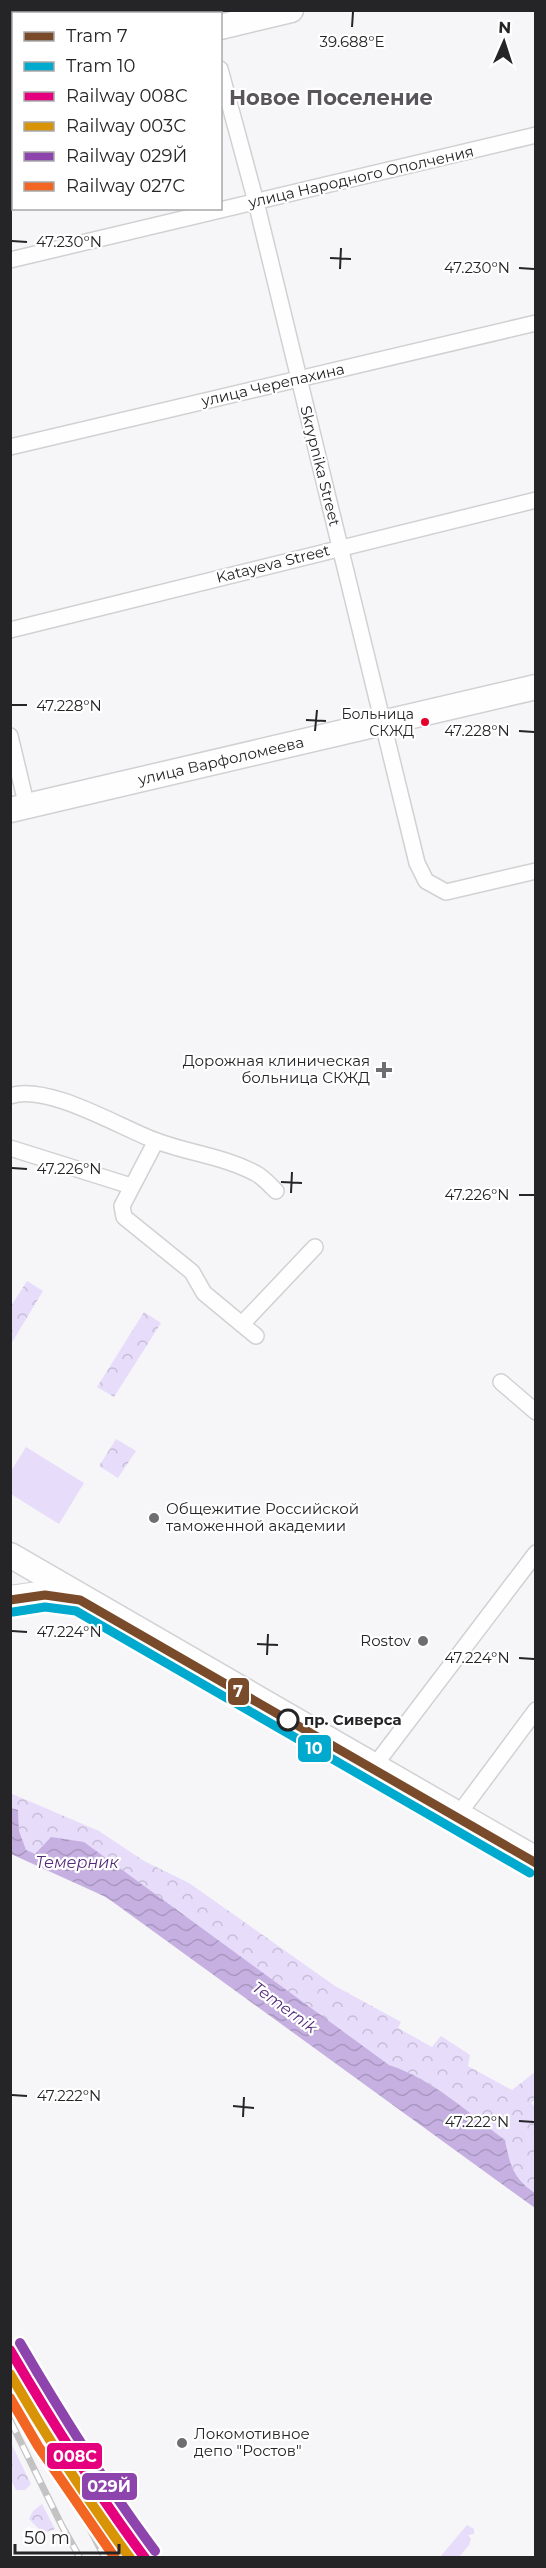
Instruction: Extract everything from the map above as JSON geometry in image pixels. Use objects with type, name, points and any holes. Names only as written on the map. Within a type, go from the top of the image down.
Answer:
[{"type":"main road","points":[[222,27],[291,10]]},
{"type":"main road","name":"улица Варфоломеева","points":[[19,808],[536,687]]},
{"type":"main road","points":[[13,1557],[80,1598],[536,1859]]},
{"type":"street","name":"Skrypnika Street","points":[[222,76],[256,202],[381,723],[417,863],[426,881],[446,892],[536,871]]},
{"type":"street","name":"улица Народного Ополчения","points":[[10,260],[536,135]]},
{"type":"street","name":"улица Черепахина","points":[[10,447],[536,323]]},
{"type":"street","name":"Katayeva Street","points":[[10,630],[536,500]]},
{"type":"street","points":[[10,736],[19,808]]},
{"type":"street","points":[[10,1096],[29,1094],[61,1101],[156,1141],[191,1150],[257,1173],[276,1191]]},
{"type":"street","points":[[156,1141],[122,1206],[124,1217],[192,1272],[204,1293],[256,1336]]},
{"type":"street","points":[[10,1148],[131,1186]]},
{"type":"street","points":[[242,1324],[315,1247]]},
{"type":"street","points":[[501,1382],[536,1412]]},
{"type":"street","points":[[375,1765],[536,1553]]},
{"type":"street","points":[[11,1596],[19,1577],[13,1557]]},
{"type":"street","points":[[11,1596],[53,1590],[80,1598]]},
{"type":"street","points":[[459,1815],[536,1710]]},
{"type":"green space","points":[[27,1281],[43,1291],[11,1344],[11,1306]]},
{"type":"green space","points":[[144,1312],[161,1323],[114,1397],[97,1387]]},
{"type":"green space","points":[[116,1439],[136,1451],[118,1478],[99,1466]]},
{"type":"green space","points":[[26,1447],[84,1483],[59,1524],[11,1494],[11,1471]]},
{"type":"green space","points":[[10,1793],[99,1831],[144,1861],[189,1883],[335,1986],[401,2022],[398,2028],[432,2047],[441,2036],[470,2055],[468,2066],[512,2090],[535,2072],[535,2100],[531,2103],[535,2107],[535,2193],[517,2176],[508,2157],[504,2140],[435,2088],[389,2065],[25,1850],[19,1831],[18,1811],[11,1808]]},
{"type":"green space","points":[[11,2443],[31,2484],[25,2490],[16,2490],[11,2480]]},
{"type":"green space","points":[[42,2504],[55,2529],[43,2533],[29,2519],[33,2511]]},
{"type":"green space","points":[[467,2525],[474,2529],[474,2534],[468,2535],[471,2539],[469,2545],[459,2557],[440,2557]]},
{"type":"water","name":"Темерник","points":[[11,1808],[18,1810],[19,1831],[26,1850],[35,1854],[51,1837],[84,1842],[389,2065],[420,2079],[464,2108],[505,2140],[517,2176],[535,2193],[535,2208],[106,1897],[11,1854]]},
{"type":"railway","points":[[10,2374],[105,2558]]},
{"type":"railway","points":[[10,2420],[80,2558]]},
{"type":"railway","points":[[58,2433],[97,2508],[133,2558]]},
{"type":"tram line","name":"7","points":[[10,1600],[45,1595],[80,1600],[536,1863]]},
{"type":"tram line","name":"10","points":[[13,1612],[45,1607],[76,1611],[530,1873]]},
{"type":"rail line","name":"029Й","points":[[20,2343],[84,2449],[155,2551]]},
{"type":"rail line","name":"008С","points":[[10,2350],[74,2456],[145,2558]]},
{"type":"rail line","name":"003С","points":[[10,2374],[67,2468],[130,2558]]},
{"type":"rail line","name":"027С","points":[[10,2398],[38,2446],[115,2558]]},
{"type":"place","name":"Больница СКЖД","points":[[425,722]]},
{"type":"place","name":"Дорожная клиническая больница СКЖД","points":[[384,1070]]},
{"type":"place","name":"Общежитие Российской таможенной академии","points":[[154,1518]]},
{"type":"place","name":"Rostov","points":[[423,1641]]},
{"type":"place","name":"пр. Сиверса","points":[[288,1720]]},
{"type":"place","name":"Локомотивное депо \"Ростов\"","points":[[182,2443]]},
{"type":"district","name":"Новое Поселение","points":[[331,98]]},
{"type":"water label","name":"Temernik","points":[[285,2007]]}]
